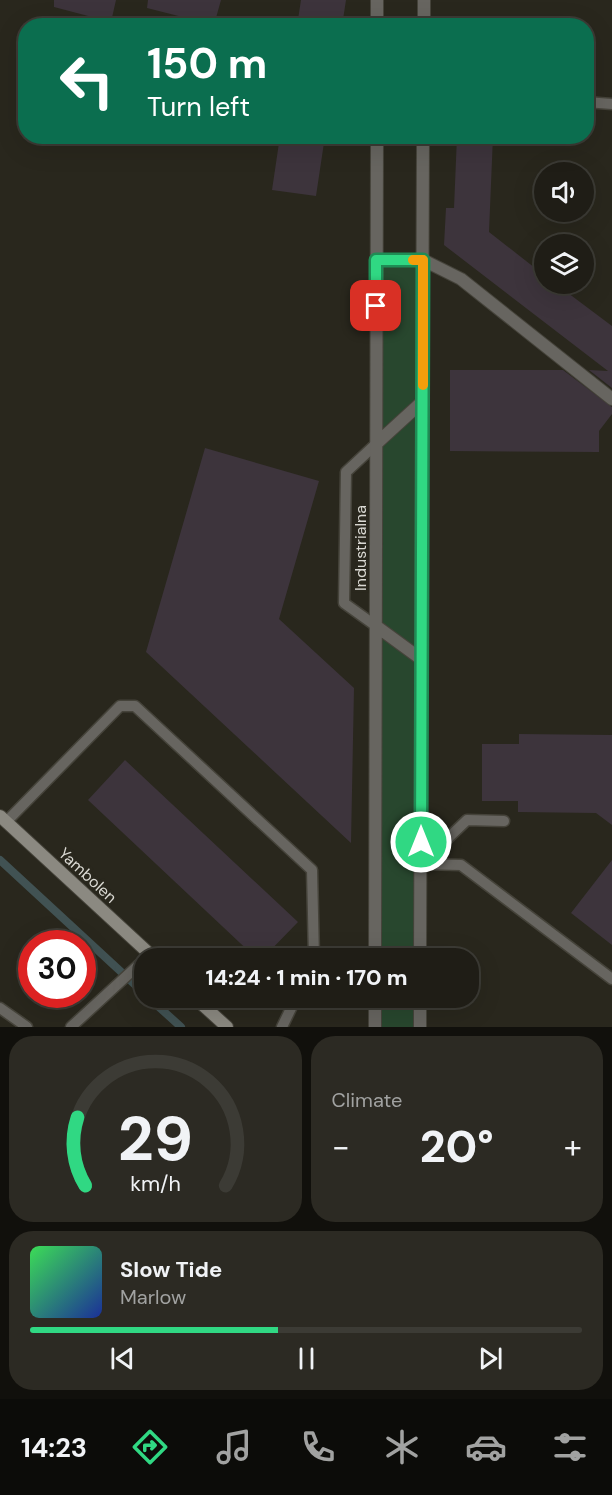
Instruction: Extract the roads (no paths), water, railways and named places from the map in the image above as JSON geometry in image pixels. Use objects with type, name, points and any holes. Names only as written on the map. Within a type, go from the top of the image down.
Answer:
[{"type":"main road","name":"Yambolen","points":[[3,819],[138,948]]},
{"type":"main road","points":[[206,1008],[227,1027]]},
{"type":"street","points":[[377,0],[377,18]]},
{"type":"street","points":[[424,0],[424,18]]},
{"type":"street","name":"Industrialna","points":[[375,948],[377,144]]},
{"type":"street","points":[[420,948],[423,144]]},
{"type":"street","points":[[376,260],[423,260],[460,279],[612,399]]},
{"type":"street","points":[[376,444],[423,401]]},
{"type":"street","points":[[376,626],[421,659]]},
{"type":"street","points":[[375,1008],[375,1027]]},
{"type":"street","points":[[420,1008],[420,1027]]},
{"type":"lane","points":[[594,103],[612,104]]},
{"type":"lane","points":[[376,444],[346,472],[344,603],[376,626]]},
{"type":"lane","points":[[3,819],[120,706],[135,706],[312,870],[314,948]]},
{"type":"lane","points":[[421,864],[466,820],[504,821]]},
{"type":"lane","points":[[421,864],[461,865],[612,979]]},
{"type":"lane","points":[[70,1027],[134,971]]},
{"type":"lane","points":[[0,1008],[27,1027]]},
{"type":"lane","points":[[282,1027],[291,1008]]},
{"type":"waterway","points":[[0,860],[134,984]]},
{"type":"waterway","points":[[160,1008],[181,1027]]}]
